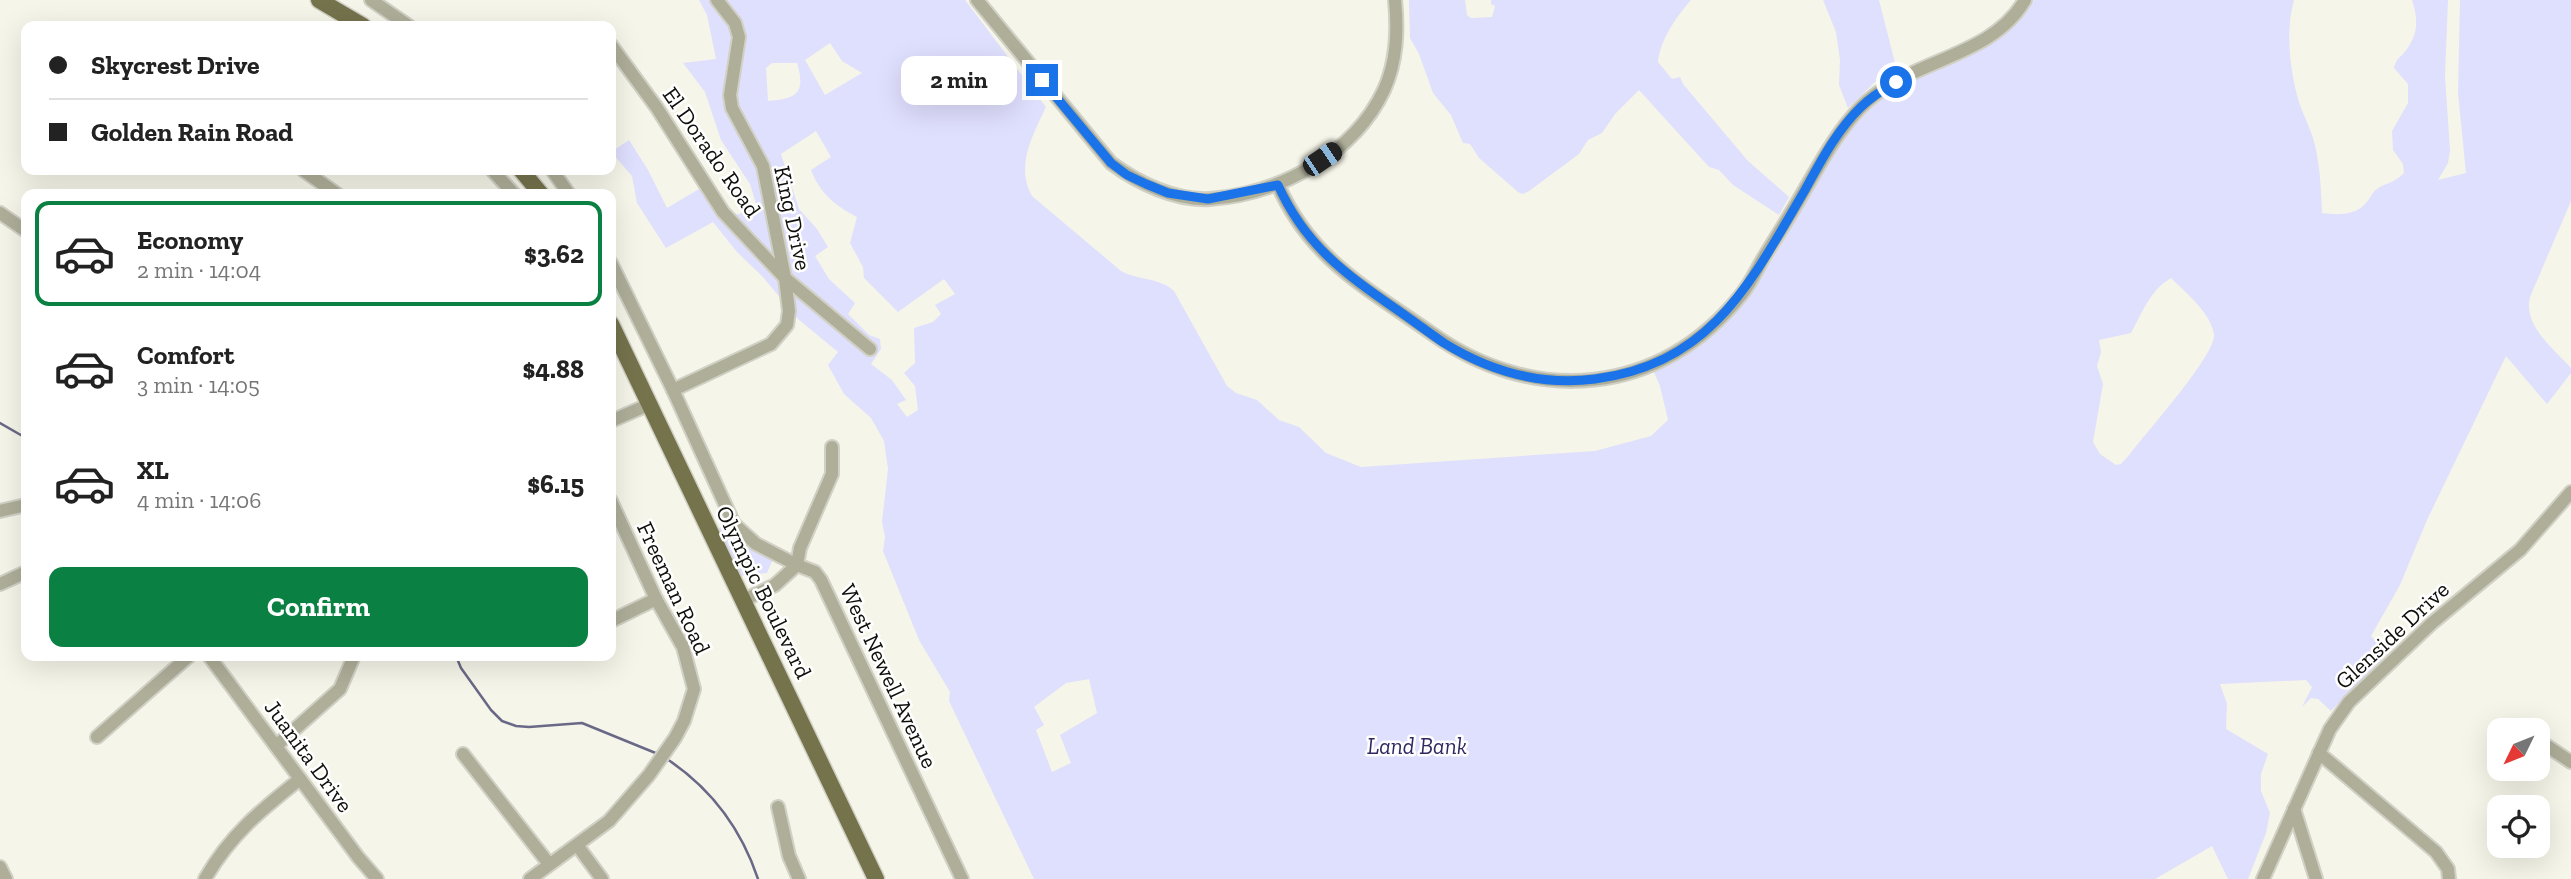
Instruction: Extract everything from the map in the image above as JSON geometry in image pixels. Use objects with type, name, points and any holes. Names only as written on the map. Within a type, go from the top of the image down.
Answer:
[{"type":"main road","points":[[319,0],[355,21]]},
{"type":"main road","points":[[526,175],[537,189]]},
{"type":"main road","name":"Olympic Boulevard","points":[[616,335],[876,879]]},
{"type":"street","points":[[372,0],[402,21]]},
{"type":"street","name":"King Drive","points":[[673,390],[771,344],[787,325],[789,311],[763,166],[732,108],[730,95],[739,37],[735,23],[717,0]]},
{"type":"street","points":[[977,0],[1111,163],[1127,175],[1168,193],[1208,199],[1278,185],[1343,146],[1373,111],[1385,88],[1396,45],[1395,0]]},
{"type":"street","points":[[1278,185],[1298,222],[1330,261],[1357,283],[1468,358],[1507,373],[1552,381],[1582,380],[1627,373],[1659,362],[1695,341],[1742,294],[1830,146],[1861,107],[1913,71],[1994,36],[2016,15],[2025,0]]},
{"type":"street","name":"El Dorado Road","points":[[616,52],[657,108],[723,212],[785,278],[870,349]]},
{"type":"street","points":[[310,175],[330,189]]},
{"type":"street","points":[[497,175],[509,189]]},
{"type":"street","points":[[0,213],[21,228]]},
{"type":"street","name":"West Newell Avenue","points":[[616,273],[734,524],[756,544],[815,572],[821,580],[962,879]]},
{"type":"street","points":[[616,419],[648,405]]},
{"type":"street","points":[[742,601],[775,585],[797,565],[800,548],[832,474],[832,447]]},
{"type":"street","name":"Glenside Drive","points":[[2263,879],[2319,753],[2340,714],[2362,688],[2432,623],[2520,550],[2571,492]]},
{"type":"street","points":[[0,511],[21,506]]},
{"type":"street","name":"Freeman Road","points":[[530,879],[609,821],[649,775],[675,738],[694,689],[683,647],[656,599],[616,511]]},
{"type":"street","points":[[0,584],[21,574]]},
{"type":"street","points":[[616,619],[656,599]]},
{"type":"street","points":[[97,737],[183,661]]},
{"type":"street","name":"Juanita Drive","points":[[213,661],[377,879]]},
{"type":"street","points":[[276,746],[340,689],[352,661]]},
{"type":"street","points":[[2550,748],[2571,762]]},
{"type":"street","points":[[2319,753],[2435,852],[2448,869],[2449,879]]},
{"type":"street","points":[[463,754],[550,864]]},
{"type":"street","points":[[205,879],[226,845],[250,819],[300,779]]},
{"type":"street","points":[[778,807],[789,856],[799,879]]},
{"type":"street","points":[[2294,809],[2316,879]]},
{"type":"street","points":[[577,845],[603,879]]},
{"type":"street","points":[[0,867],[6,879]]},
{"type":"green space","name":"Land Bank","points":[[699,0],[965,0],[1046,107],[1031,139],[1026,162],[1025,173],[1032,196],[1121,271],[1162,284],[1174,291],[1227,386],[1236,393],[1257,400],[1279,420],[1299,427],[1326,453],[1361,467],[1595,451],[1651,436],[1668,420],[1660,386],[1653,370],[1681,358],[1706,341],[1728,320],[1765,271],[1833,154],[1854,126],[1880,101],[1910,79],[1971,55],[1990,44],[2013,24],[2034,0],[2294,0],[2289,38],[2293,78],[2315,147],[2322,213],[2339,214],[2351,213],[2361,208],[2377,189],[2404,173],[2403,164],[2393,150],[2392,131],[2408,103],[2408,84],[2394,68],[2414,35],[2416,15],[2412,0],[2448,0],[2445,76],[2450,151],[2448,163],[2438,180],[2466,173],[2458,93],[2460,0],[2571,0],[2571,201],[2530,297],[2529,308],[2535,327],[2571,368],[2571,373],[2547,404],[2506,356],[2427,520],[2400,585],[2371,636],[2388,653],[2331,711],[2318,699],[2311,698],[2302,707],[2312,687],[2306,680],[2220,684],[2227,704],[2226,729],[2268,754],[2261,774],[2261,791],[2270,813],[2266,833],[2248,879],[2228,879],[2212,846],[2155,879],[1034,879],[949,701],[950,692],[919,640],[883,551],[885,537],[882,522],[888,469],[884,441],[871,418],[844,394],[828,365],[838,352],[798,319],[713,222],[666,248],[637,203],[632,176],[616,158],[616,149],[629,140],[667,208],[699,189],[725,220],[757,207],[750,184],[721,140],[705,92],[683,63],[716,59],[707,15]],"holes":[[[830,43],[842,61],[862,73],[825,95],[805,60]],[[772,63],[797,63],[800,73],[799,88],[792,96],[768,101],[766,68]],[[816,131],[831,157],[811,170],[829,198],[857,217],[850,243],[863,267],[864,278],[898,312],[944,279],[955,294],[935,305],[941,314],[933,322],[914,328],[915,363],[904,373],[915,386],[918,410],[907,417],[897,404],[906,400],[892,380],[871,364],[881,349],[880,339],[869,335],[848,314],[855,303],[829,279],[815,256],[828,247],[817,229],[799,209],[781,154]],[[2171,278],[2203,311],[2212,326],[2212,344],[2179,394],[2130,454],[2121,464],[2116,465],[2100,454],[2093,442],[2103,384],[2097,366],[2101,352],[2099,340],[2131,333],[2147,302]],[[1089,679],[1097,713],[1060,735],[1071,763],[1052,772],[1036,730],[1044,725],[1034,707],[1066,683]]]},
{"type":"green space","points":[[1409,0],[1465,0],[1467,15],[1471,18],[1492,17],[1495,6],[1491,4],[1491,0],[1691,0],[1666,37],[1658,62],[1672,79],[1680,77],[1748,161],[1789,197],[1779,215],[1733,185],[1719,170],[1709,167],[1639,90],[1615,114],[1602,133],[1588,140],[1579,154],[1529,191],[1523,194],[1518,192],[1479,158],[1470,144],[1463,143],[1451,115],[1433,93],[1419,54],[1410,38]]},
{"type":"green space","points":[[1823,0],[1879,0],[1897,71],[1875,82],[1848,108],[1839,85],[1840,60],[1836,32]]},
{"type":"green space","points":[[727,526],[772,561],[767,573],[739,576],[718,528]]},
{"type":"waterway","points":[[0,423],[21,435]]},
{"type":"waterway","points":[[458,661],[491,710],[502,721],[529,727],[582,723],[658,754]]},
{"type":"waterway","points":[[667,759],[698,783],[723,811],[743,843],[758,879]]},
{"type":"route","points":[[1042,80],[1111,163],[1127,175],[1168,193],[1208,199],[1278,185],[1308,236],[1330,261],[1357,283],[1468,358],[1521,377],[1552,381],[1608,377],[1646,367],[1695,341],[1709,329],[1742,294],[1830,146],[1861,107],[1896,82]]}]
